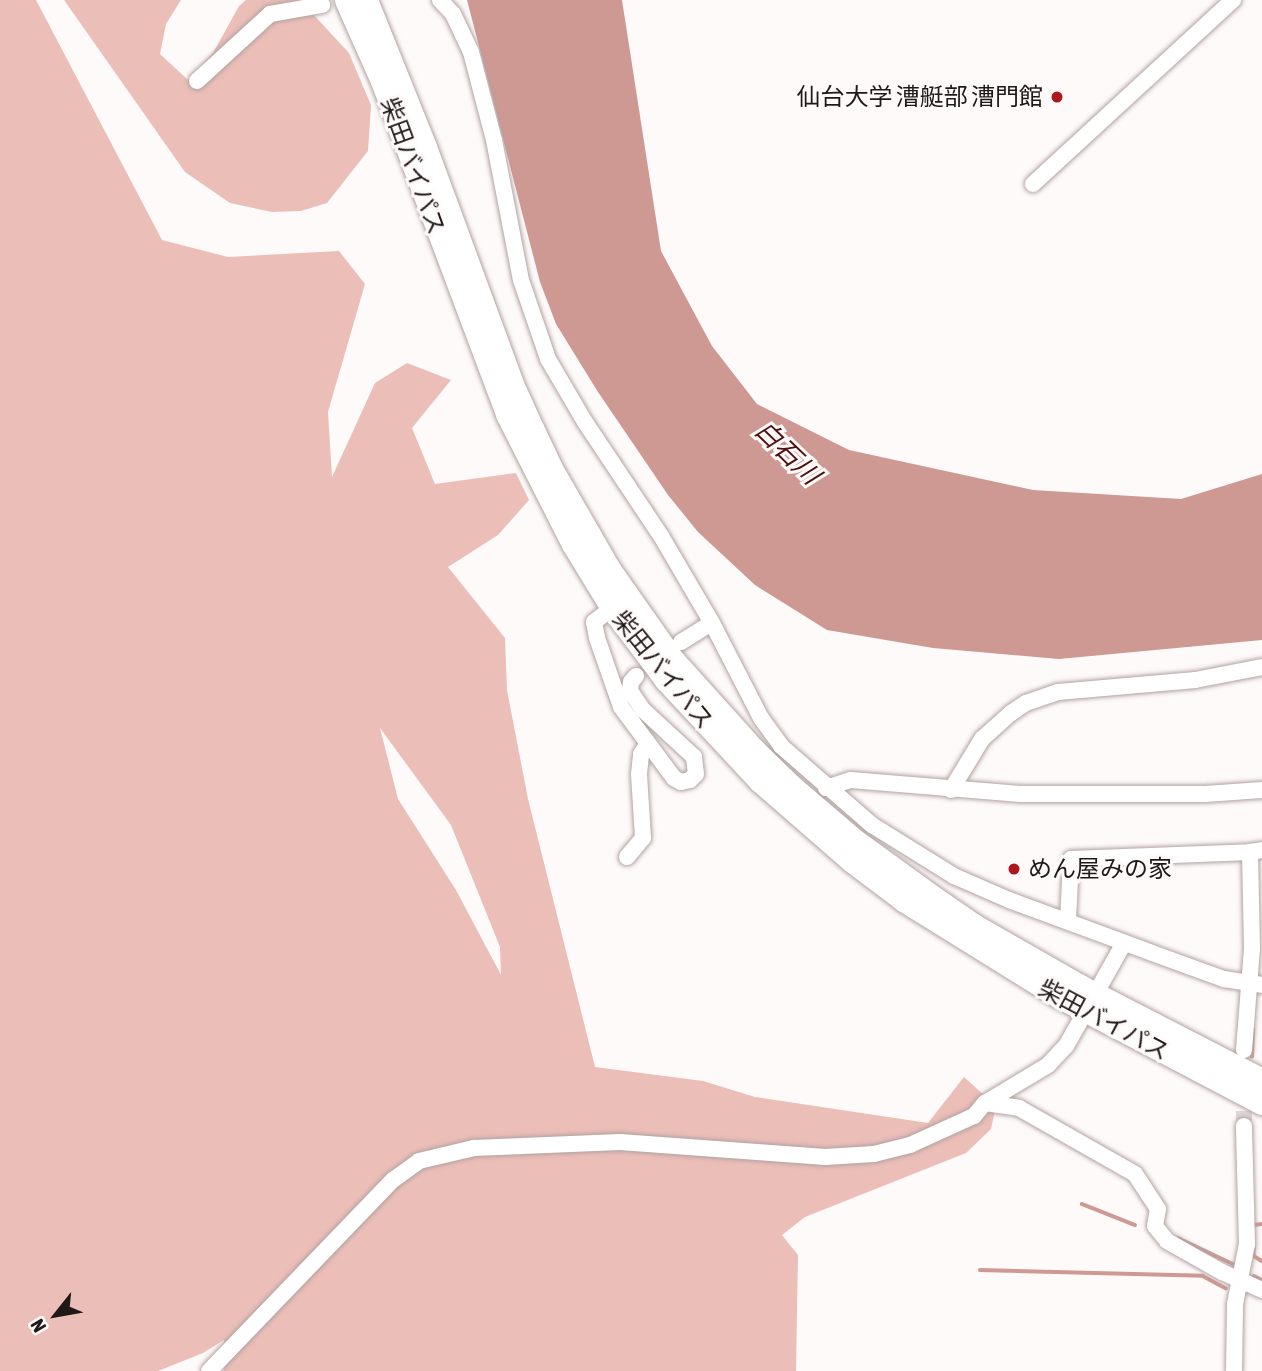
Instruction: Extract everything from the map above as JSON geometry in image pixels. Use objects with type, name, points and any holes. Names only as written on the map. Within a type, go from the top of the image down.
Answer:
[{"type":"highway","name":"柴田バイパス","points":[[346,0],[382,81],[507,414],[542,488],[612,608],[666,680],[700,718],[805,822],[905,901],[984,953],[1262,1080]]},
{"type":"highway","name":"柴田バイパス","points":[[366,0],[421,135],[523,407],[582,523],[646,624],[682,670],[754,750],[853,839],[975,926],[1090,1002],[1262,1103]]},
{"type":"street","points":[[197,81],[285,0]]},
{"type":"street","points":[[440,0],[453,14],[471,52],[494,139],[521,280],[548,359],[712,623],[781,746],[826,788],[872,825],[954,876],[1124,943],[1255,986]]},
{"type":"street","points":[[1033,184],[1233,0]]},
{"type":"street","points":[[270,14],[322,5]]},
{"type":"street","points":[[612,608],[594,622],[621,707],[674,778],[681,782],[696,774],[694,757],[643,710],[630,691],[636,676]]},
{"type":"street","points":[[681,642],[712,623]]},
{"type":"street","points":[[951,790],[982,739],[1011,713],[1034,700],[1058,692],[1195,680],[1262,667]]},
{"type":"street","points":[[627,857],[643,838],[640,754],[648,743]]},
{"type":"street","points":[[826,788],[852,780],[951,790],[1093,796],[1262,790]]},
{"type":"street","points":[[1068,921],[1071,859],[1256,851],[1252,948],[1255,986],[1244,1050]]},
{"type":"street","points":[[209,1371],[393,1180],[419,1161],[474,1148],[620,1142],[769,1154],[849,1157],[910,1145],[974,1116],[985,1103],[1048,1065],[1066,1046],[1124,943]]},
{"type":"street","points":[[985,1103],[1019,1108],[1135,1174],[1158,1209],[1155,1226],[1167,1241],[1222,1272],[1262,1290]]},
{"type":"street","points":[[1234,1371],[1235,1304],[1247,1244],[1255,1220],[1244,1126]]},
{"type":"shaded area","points":[[0,0],[36,0],[162,240],[228,257],[339,251],[365,284],[328,412],[332,477],[375,383],[407,363],[451,380],[412,428],[435,484],[516,473],[529,500],[498,535],[448,567],[505,638],[507,690],[528,799],[595,1067],[703,1081],[755,1097],[928,1123],[964,1077],[996,1106],[991,1129],[966,1153],[805,1217],[782,1235],[798,1255],[796,1371],[224,1371],[224,1340],[203,1353],[158,1371],[0,1371]],"holes":[[[380,728],[451,825],[500,947],[501,975],[456,890],[398,799]]]},
{"type":"shaded area","points":[[64,0],[181,0],[166,24],[160,54],[188,80],[213,53],[239,6],[246,0],[300,0],[349,53],[371,105],[368,151],[327,203],[301,211],[272,212],[230,203],[185,172]]},
{"type":"water","name":"白石川","points":[[467,0],[622,0],[661,251],[712,346],[757,404],[849,450],[1033,490],[1181,499],[1262,474],[1262,640],[1059,659],[933,648],[827,630],[755,585],[698,532],[668,495],[598,392],[556,324],[540,282]]},
{"type":"waterway","points":[[1252,1057],[1253,1030]]},
{"type":"waterway","points":[[1082,1204],[1135,1225]]},
{"type":"waterway","points":[[1253,1228],[1253,1225],[1262,1224]]},
{"type":"waterway","points":[[1178,1238],[1233,1264]]},
{"type":"waterway","points":[[1254,1246],[1254,1256],[1262,1261]]},
{"type":"waterway","points":[[980,1270],[1203,1276],[1226,1288]]},
{"type":"waterway","points":[[1254,1276],[1262,1280]]},
{"type":"tunnel","points":[[1244,1087],[1244,1126]]},
{"type":"place","name":"仙台大学 漕艇部 漕門館","points":[[1057,97]]},
{"type":"place","name":"めん屋みの家","points":[[1014,869]]}]
